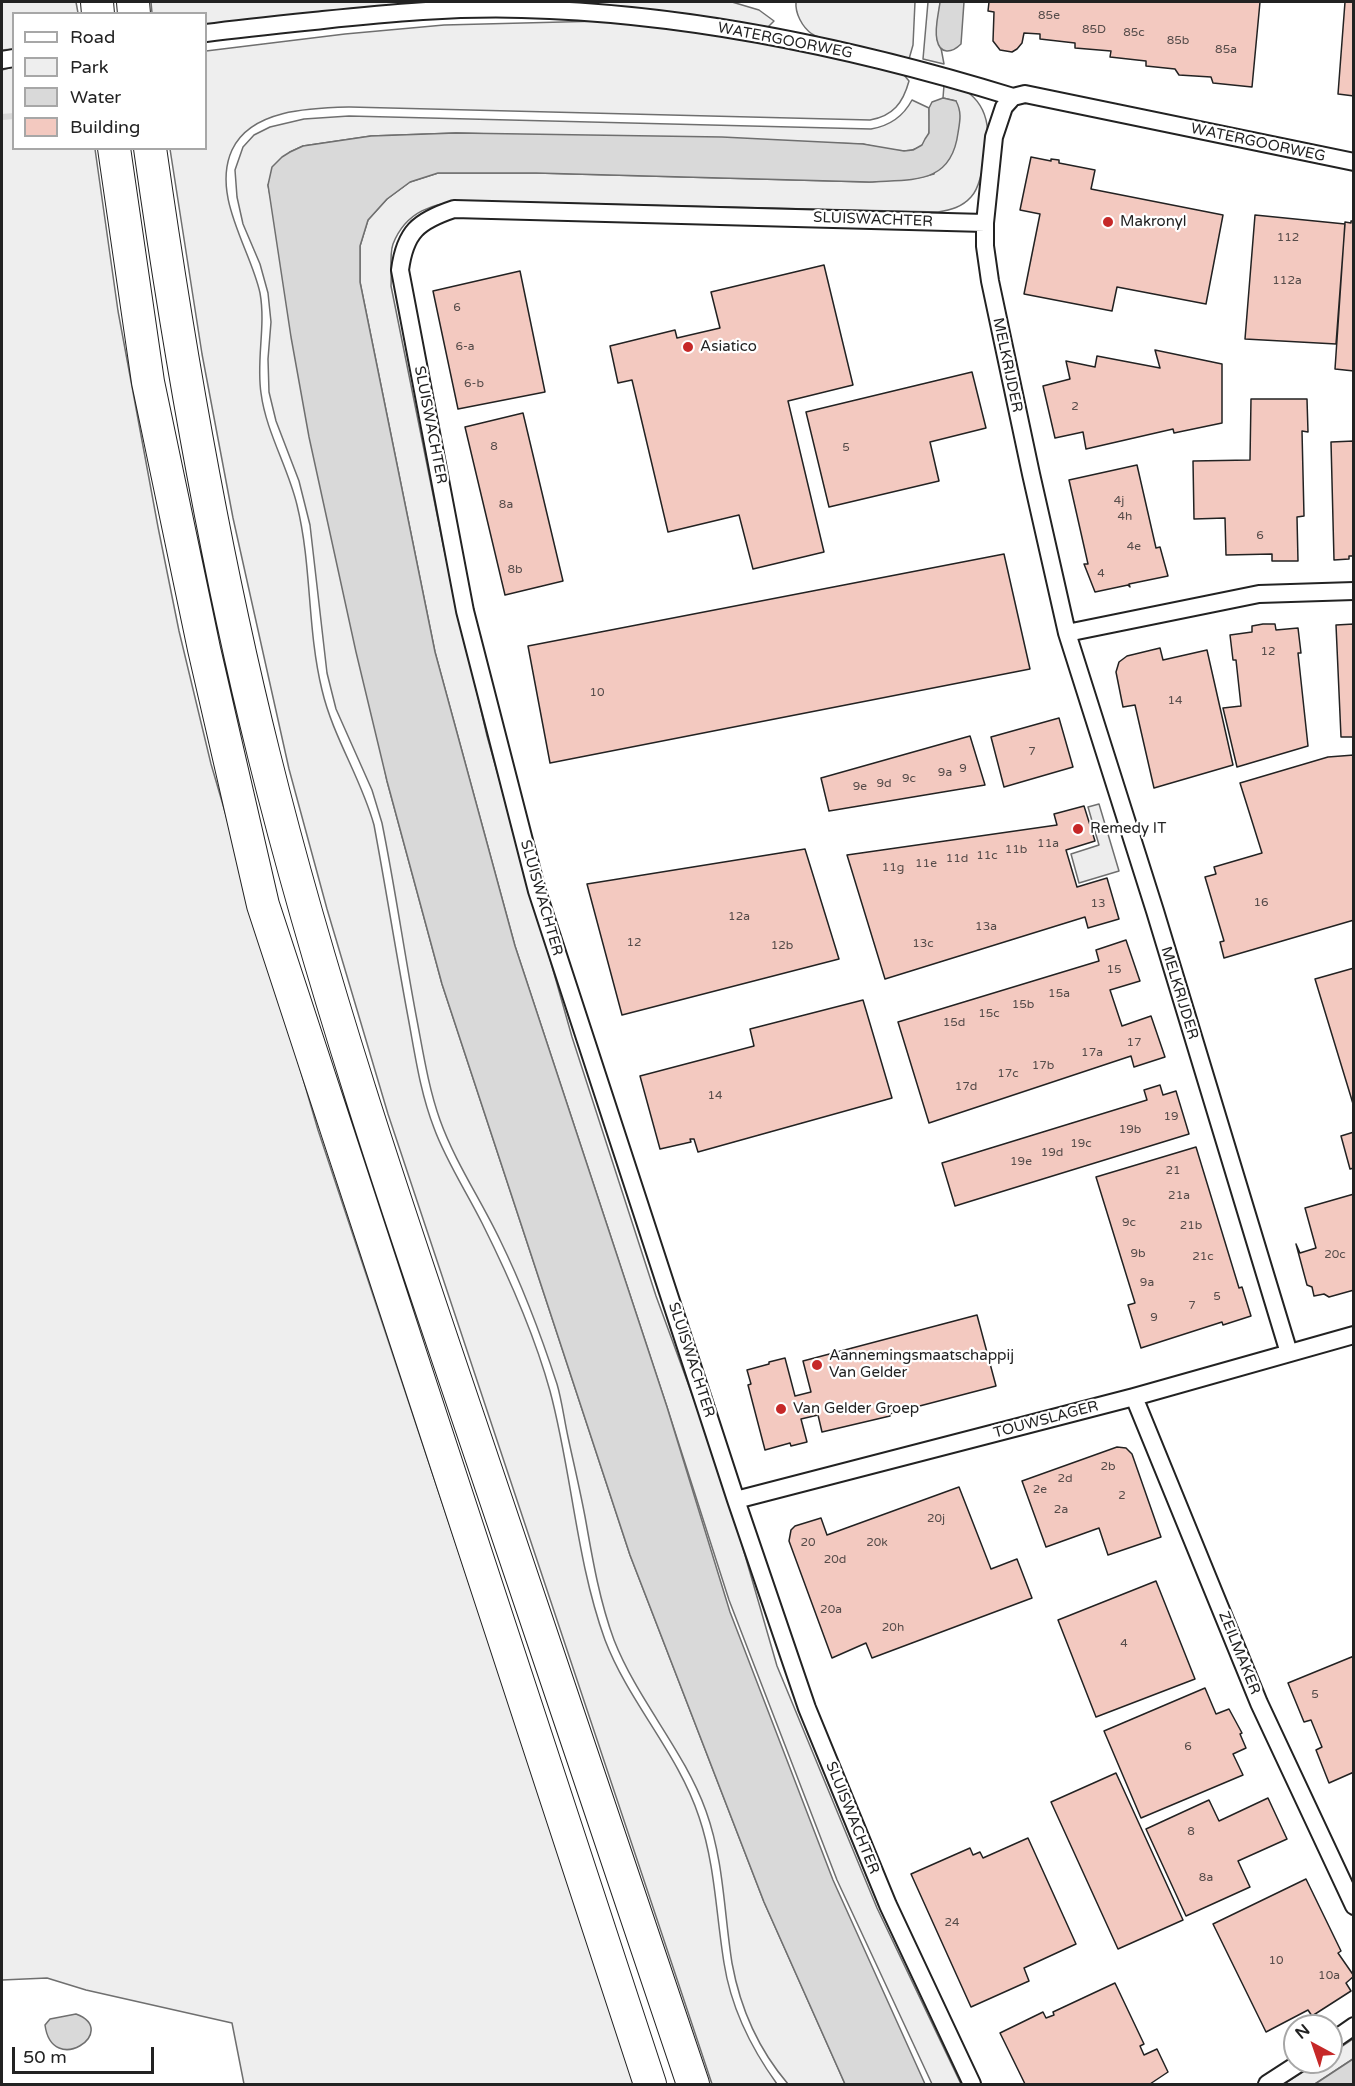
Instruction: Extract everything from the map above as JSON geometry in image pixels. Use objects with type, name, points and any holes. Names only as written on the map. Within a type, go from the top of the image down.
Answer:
[{"type":"highway","points":[[114,150],[148,382],[204,650],[263,905],[650,2085]]},
{"type":"highway","points":[[150,150],[186,382],[207,500],[263,754],[302,896],[378,1151],[693,2085]]},
{"type":"street","name":"WATERGOORWEG","points":[[207,33],[443,10],[520,9],[607,13],[676,21],[782,38],[924,71],[1013,97],[1025,94],[1353,162]]},
{"type":"street","name":"MELKRIJDER","points":[[1013,97],[1004,107],[994,137],[985,223],[985,246],[1030,474],[1067,633],[1155,911],[1289,1353]]},
{"type":"street","name":"SLUISWACHTER","points":[[972,2085],[888,1905],[807,1708],[736,1500],[537,891],[465,611],[400,270],[402,254],[412,231],[435,216],[454,209],[985,223]]},
{"type":"street","points":[[1067,633],[1259,594],[1353,591]]},
{"type":"street","name":"TOUWSLAGER","points":[[736,1500],[1134,1397],[1353,1335]]},
{"type":"street","name":"ZEILMAKER","points":[[1134,1397],[1259,1703],[1353,1906]]},
{"type":"street","points":[[1267,2085],[1283,2074]]},
{"type":"green space","points":[[2,2],[76,2],[78,12],[12,12],[12,49],[2,50]]},
{"type":"green space","points":[[151,2],[732,2],[759,10],[774,21],[768,27],[644,10],[271,18],[207,25],[207,12],[152,12]]},
{"type":"green space","points":[[796,2],[915,2],[913,45],[909,59],[845,45],[812,34],[800,20]]},
{"type":"green space","points":[[928,2],[940,2],[937,39],[944,64],[923,59]]},
{"type":"green space","points":[[602,21],[700,30],[848,59],[904,75],[909,81],[904,96],[891,112],[870,120],[350,107],[301,110],[284,113],[253,126],[241,136],[232,150],[227,168],[226,186],[229,204],[260,293],[262,305],[261,393],[267,422],[293,491],[302,528],[317,667],[333,724],[374,825],[425,1101],[450,1164],[502,1264],[536,1348],[550,1391],[564,1453],[587,1579],[595,1610],[615,1663],[679,1771],[699,1817],[709,1853],[727,1980],[743,2027],[777,2084],[712,2084],[388,1114],[327,909],[289,769],[233,518],[202,354],[170,150],[207,150],[207,51],[444,25]]},
{"type":"green space","points":[[12,67],[12,150],[95,150],[118,311],[158,527],[179,631],[211,764],[318,1130],[636,2084],[244,2084],[232,2023],[86,1990],[47,1978],[2,1980],[2,70]]},
{"type":"green space","points":[[944,85],[967,92],[978,102],[988,131],[986,152],[977,188],[968,200],[956,208],[938,212],[453,202],[422,211],[405,224],[392,248],[391,286],[444,549],[487,736],[572,1037],[656,1296],[723,1479],[777,1666],[877,1908],[961,2084],[932,2084],[837,1880],[729,1600],[515,946],[435,652],[360,282],[360,246],[368,220],[387,199],[410,182],[438,173],[536,173],[869,182],[917,178],[934,174],[956,101],[943,98]]},
{"type":"green space","points":[[912,100],[929,108],[929,132],[926,141],[911,150],[891,150],[863,144],[456,133],[371,136],[303,146],[290,152],[268,185],[387,781],[442,984],[630,1555],[764,1902],[845,2084],[788,2084],[768,2057],[752,2027],[740,1996],[732,1963],[717,1849],[706,1811],[686,1767],[635,1684],[609,1626],[597,1582],[560,1397],[545,1347],[524,1293],[493,1225],[453,1151],[436,1107],[424,1055],[382,823],[372,790],[336,709],[327,673],[310,525],[299,481],[276,421],[269,392],[268,359],[271,322],[268,293],[260,264],[243,224],[237,197],[235,170],[243,147],[254,135],[270,127],[304,119],[349,116],[871,129],[895,120]]},
{"type":"green space","points":[[1353,2039],[1353,2059],[1343,2066],[1343,2046]]},
{"type":"green space","points":[[1299,2074],[1330,2074],[1315,2084],[1284,2084]]},
{"type":"shaded area","points":[[1099,804],[1119,871],[1079,883],[1071,854],[1099,845],[1088,807]]},
{"type":"water","points":[[940,2],[964,2],[961,44],[950,51],[941,48],[936,36]]},
{"type":"water","points":[[943,98],[956,101],[958,105],[960,117],[958,133],[954,150],[947,163],[938,171],[927,176],[900,181],[869,182],[536,173],[438,173],[410,182],[387,199],[368,220],[360,246],[360,282],[435,652],[515,946],[667,1407],[730,1612],[833,1880],[925,2084],[845,2084],[764,1902],[630,1555],[442,984],[387,781],[309,437],[268,185],[272,167],[290,152],[303,146],[371,136],[456,133],[722,137],[863,144],[904,151],[913,150],[922,145],[929,133],[929,108],[932,102]]},
{"type":"water","points":[[76,2014],[88,2022],[91,2030],[88,2039],[80,2046],[70,2049],[59,2048],[50,2040],[45,2025],[50,2019]]},
{"type":"water","points":[[1353,2059],[1353,2084],[1315,2084],[1330,2074],[1343,2074],[1343,2066]]},
{"type":"building","points":[[989,2],[1260,2],[1252,87],[1213,83],[1211,77],[1179,75],[1175,69],[1146,66],[1146,61],[1110,57],[1111,51],[1075,48],[1075,43],[1040,39],[1040,34],[1024,33],[1022,43],[1017,49],[1012,52],[1000,50],[993,41],[994,12],[988,11]]},
{"type":"building","points":[[1345,2],[1354,2],[1354,96],[1338,94]]},
{"type":"building","points":[[1031,157],[1051,161],[1051,159],[1059,160],[1059,163],[1095,170],[1091,189],[1223,215],[1206,304],[1117,287],[1112,311],[1024,294],[1040,214],[1020,210]]},
{"type":"building","points":[[1255,215],[1345,224],[1336,344],[1245,339]]},
{"type":"building","points":[[1354,221],[1354,371],[1335,369],[1345,222],[1351,223]]},
{"type":"building","points":[[824,265],[853,385],[788,401],[824,552],[753,569],[739,515],[668,532],[632,380],[618,383],[610,346],[675,330],[677,338],[720,328],[711,292]]},
{"type":"building","points":[[520,271],[545,392],[458,409],[433,291]]},
{"type":"building","points":[[1155,350],[1222,364],[1222,423],[1174,433],[1173,429],[1086,449],[1083,432],[1055,438],[1043,386],[1070,379],[1066,361],[1095,367],[1097,356],[1160,368]]},
{"type":"building","points":[[972,372],[986,428],[930,442],[939,481],[829,507],[806,412]]},
{"type":"building","points":[[1251,399],[1307,399],[1308,432],[1302,431],[1304,516],[1297,517],[1298,561],[1272,561],[1272,554],[1226,555],[1225,518],[1194,519],[1193,461],[1250,460]]},
{"type":"building","points":[[523,413],[563,581],[505,595],[465,427]]},
{"type":"building","points":[[1354,441],[1354,556],[1349,556],[1349,559],[1334,560],[1331,442]]},
{"type":"building","points":[[1137,465],[1156,548],[1160,547],[1168,576],[1129,584],[1130,587],[1128,585],[1095,592],[1084,564],[1088,564],[1069,480]]},
{"type":"building","points":[[1004,554],[1030,669],[550,763],[528,646]]},
{"type":"building","points":[[1275,624],[1276,630],[1298,628],[1301,653],[1298,653],[1308,746],[1237,767],[1223,708],[1241,706],[1236,660],[1233,660],[1230,635],[1252,632],[1252,626]]},
{"type":"building","points":[[1354,624],[1354,737],[1341,737],[1336,625]]},
{"type":"building","points":[[1160,648],[1163,660],[1207,650],[1233,765],[1154,788],[1135,705],[1123,707],[1116,672],[1119,662],[1127,656]]},
{"type":"building","points":[[1059,718],[1073,767],[1004,787],[991,737]]},
{"type":"building","points":[[970,736],[985,785],[829,811],[821,778]]},
{"type":"building","points":[[1354,755],[1354,920],[1224,958],[1220,942],[1224,941],[1205,877],[1216,874],[1214,867],[1262,853],[1240,783],[1328,757]]},
{"type":"building","points":[[1084,806],[1095,841],[1066,850],[1077,887],[1107,878],[1119,919],[1088,928],[1085,917],[885,979],[847,855],[1057,825],[1054,814]]},
{"type":"building","points":[[805,849],[839,959],[622,1015],[587,884]]},
{"type":"building","points":[[1126,940],[1140,981],[1110,990],[1122,1026],[1151,1016],[1165,1057],[1134,1067],[1131,1056],[929,1123],[898,1022],[1099,961],[1096,950]]},
{"type":"building","points":[[1354,968],[1354,1107],[1315,979]]},
{"type":"building","points":[[863,1000],[892,1098],[698,1152],[694,1139],[690,1139],[691,1142],[660,1149],[640,1076],[754,1046],[750,1029]]},
{"type":"building","points":[[1160,1085],[1163,1095],[1176,1091],[1189,1134],[955,1206],[942,1163],[1147,1100],[1144,1090]]},
{"type":"building","points":[[1354,1132],[1354,1168],[1350,1169],[1341,1136]]},
{"type":"building","points":[[1196,1147],[1239,1288],[1242,1287],[1251,1316],[1223,1325],[1222,1322],[1141,1348],[1128,1305],[1135,1303],[1096,1177]]},
{"type":"building","points":[[1354,1194],[1354,1290],[1329,1297],[1324,1294],[1314,1296],[1312,1287],[1307,1285],[1296,1244],[1300,1253],[1316,1248],[1305,1208]]},
{"type":"building","points":[[977,1315],[996,1386],[889,1414],[890,1416],[822,1432],[818,1415],[801,1419],[807,1442],[791,1446],[790,1443],[765,1450],[748,1385],[751,1384],[747,1370],[785,1358],[795,1396],[811,1392],[803,1361]]},
{"type":"building","points":[[1117,1447],[1126,1448],[1132,1454],[1161,1537],[1108,1555],[1099,1528],[1046,1547],[1022,1481]]},
{"type":"building","points":[[959,1487],[991,1569],[1017,1559],[1032,1598],[872,1658],[866,1643],[832,1658],[789,1541],[791,1530],[795,1526],[821,1518],[827,1535]]},
{"type":"building","points":[[1156,1581],[1195,1679],[1096,1717],[1058,1620]]},
{"type":"building","points":[[1354,1656],[1354,1772],[1329,1783],[1316,1750],[1322,1747],[1311,1720],[1304,1722],[1288,1683]]},
{"type":"building","points":[[1205,1688],[1216,1714],[1229,1709],[1242,1733],[1240,1734],[1246,1748],[1233,1754],[1243,1775],[1141,1818],[1104,1731]]},
{"type":"building","points":[[1116,1773],[1183,1920],[1118,1949],[1051,1802]]},
{"type":"building","points":[[1268,1798],[1287,1839],[1238,1861],[1250,1887],[1186,1916],[1146,1829],[1209,1800],[1219,1821]]},
{"type":"building","points":[[1028,1838],[1076,1944],[1024,1968],[1029,1981],[971,2007],[911,1874],[970,1848],[973,1855],[980,1852],[983,1858]]},
{"type":"building","points":[[1306,1879],[1341,1951],[1338,1953],[1354,1976],[1346,1983],[1351,1991],[1315,2014],[1311,2014],[1308,2010],[1300,2014],[1283,2014],[1283,2023],[1266,2032],[1213,1924]]},
{"type":"building","points":[[1115,1983],[1144,2044],[1140,2046],[1144,2055],[1157,2049],[1168,2072],[1150,2084],[1025,2084],[1000,2033],[1043,2012],[1046,2018],[1054,2015],[1053,2012]]},
{"type":"waterway","points":[[2,117],[12,116]]},
{"type":"place","name":"Makronyl","points":[[1108,222]]},
{"type":"place","name":"Asiatico","points":[[688,347]]},
{"type":"place","name":"Remedy IT","points":[[1078,829]]},
{"type":"place","name":"Aannemingsmaatschappij Van Gelder","points":[[817,1365]]},
{"type":"place","name":"Van Gelder Groep","points":[[781,1409]]}]
